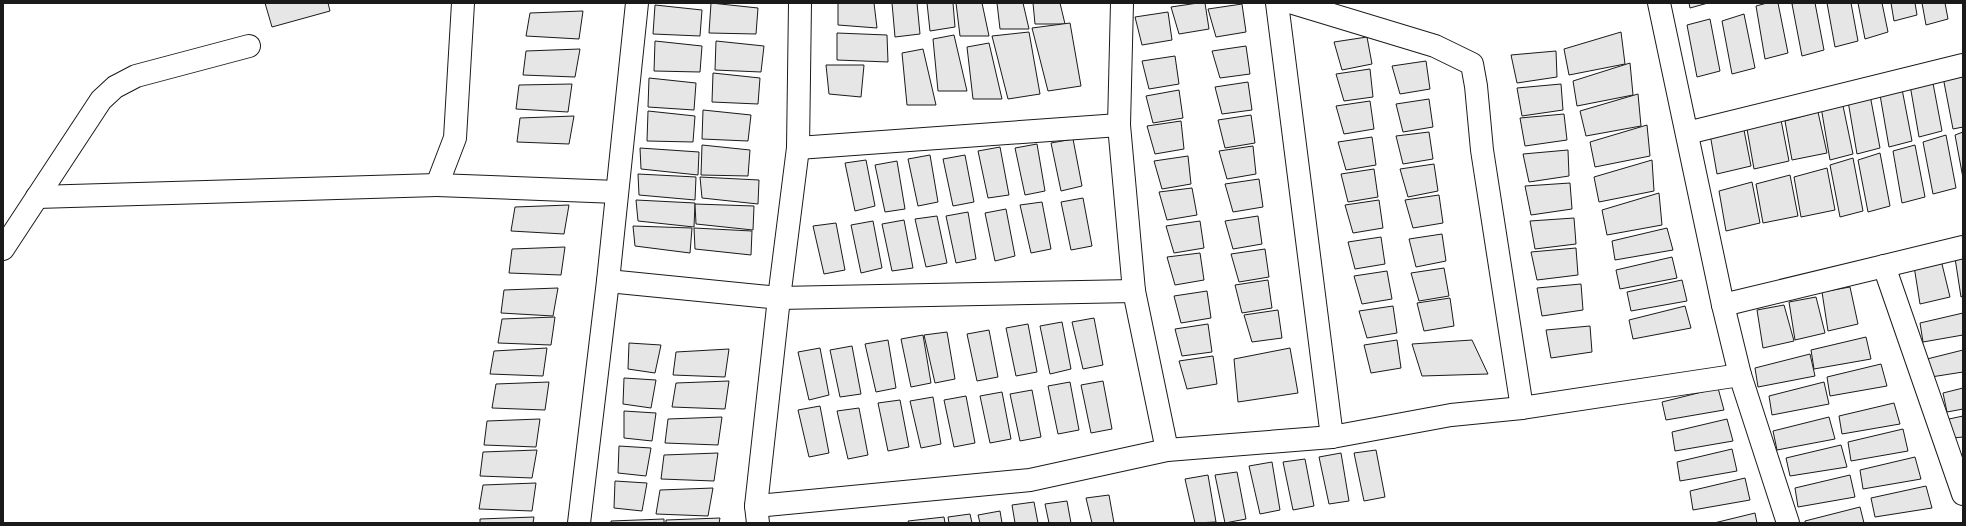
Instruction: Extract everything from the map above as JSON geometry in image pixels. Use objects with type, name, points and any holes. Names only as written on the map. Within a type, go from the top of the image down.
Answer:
[{"type":"street","points":[[436,185],[456,138],[463,3]]},
{"type":"street","points":[[579,523],[608,281],[637,3]]},
{"type":"street","points":[[800,3],[798,148],[779,298],[757,514],[1030,480],[1167,450],[1332,437],[1451,415],[1522,408],[1740,375]]},
{"type":"street","points":[[1122,3],[1119,125],[1134,291],[1167,450]]},
{"type":"street","points":[[1276,3],[1332,437]]},
{"type":"street","points":[[1293,3],[1434,46],[1472,64],[1476,86],[1482,150],[1522,408]]},
{"type":"street","points":[[1659,3],[1723,305],[1740,375],[1788,523]]},
{"type":"street","points":[[3,249],[101,100],[115,87],[136,76],[249,46]]},
{"type":"street","points":[[1687,133],[1963,65]]},
{"type":"street","points":[[798,148],[1119,125]]},
{"type":"street","points":[[37,197],[436,185],[617,192]]},
{"type":"street","points":[[1723,305],[1963,247]]},
{"type":"street","points":[[1884,266],[1963,494]]},
{"type":"street","points":[[608,281],[779,298],[1134,291]]},
{"type":"building","points":[[265,3],[328,3],[330,11],[272,27]]},
{"type":"building","points":[[711,3],[758,8],[756,34],[709,33]]},
{"type":"building","points":[[838,3],[874,3],[877,28],[838,25]]},
{"type":"building","points":[[892,3],[917,3],[920,34],[895,37]]},
{"type":"building","points":[[927,3],[953,3],[955,27],[930,31]]},
{"type":"building","points":[[956,3],[982,3],[989,36],[960,36]]},
{"type":"building","points":[[997,3],[1023,3],[1029,29],[1000,29]]},
{"type":"building","points":[[1033,3],[1060,3],[1065,24],[1035,24]]},
{"type":"building","points":[[1205,3],[1209,29],[1179,34],[1171,7]]},
{"type":"building","points":[[1689,3],[1708,3],[1690,8]]},
{"type":"building","points":[[1767,3],[1778,3],[1788,53],[1765,59],[1756,6]]},
{"type":"building","points":[[1815,3],[1824,50],[1802,56],[1792,4]]},
{"type":"building","points":[[1827,3],[1851,3],[1858,41],[1835,47]]},
{"type":"building","points":[[1858,3],[1882,3],[1888,32],[1865,39]]},
{"type":"building","points":[[1891,3],[1915,3],[1917,15],[1894,21]]},
{"type":"building","points":[[1922,3],[1945,3],[1948,19],[1926,25]]},
{"type":"building","points":[[1242,4],[1246,32],[1216,37],[1208,9]]},
{"type":"building","points":[[655,5],[702,10],[700,36],[653,34]]},
{"type":"building","points":[[583,11],[579,39],[526,36],[530,13]]},
{"type":"building","points":[[1168,12],[1172,40],[1142,45],[1135,17]]},
{"type":"building","points":[[1744,14],[1755,68],[1732,74],[1722,21]]},
{"type":"building","points":[[1710,19],[1720,71],[1697,77],[1687,25]]},
{"type":"building","points":[[1070,23],[1081,86],[1048,91],[1032,28]]},
{"type":"building","points":[[1029,32],[1040,94],[1008,99],[992,36]]},
{"type":"building","points":[[1621,32],[1625,64],[1569,75],[1564,49]]},
{"type":"building","points":[[837,33],[887,35],[888,62],[837,60]]},
{"type":"building","points":[[954,35],[967,91],[938,91],[933,39]]},
{"type":"building","points":[[1367,37],[1372,64],[1342,70],[1334,42]]},
{"type":"building","points":[[655,41],[702,46],[700,72],[654,71]]},
{"type":"building","points":[[716,41],[764,46],[761,72],[715,70]]},
{"type":"building","points":[[989,43],[1002,99],[973,99],[967,47]]},
{"type":"building","points":[[1246,46],[1250,74],[1220,78],[1212,51]]},
{"type":"building","points":[[580,49],[575,77],[523,75],[526,51]]},
{"type":"building","points":[[923,49],[936,105],[907,105],[902,53]]},
{"type":"building","points":[[1556,51],[1557,77],[1517,83],[1511,55]]},
{"type":"building","points":[[1175,56],[1179,84],[1149,89],[1142,61]]},
{"type":"building","points":[[1426,61],[1430,89],[1400,94],[1392,66]]},
{"type":"building","points":[[1630,63],[1633,95],[1577,106],[1573,81]]},
{"type":"building","points":[[826,65],[864,65],[861,97],[829,94]]},
{"type":"building","points":[[1370,69],[1373,97],[1344,101],[1336,74]]},
{"type":"building","points":[[1963,71],[1963,127],[1953,129],[1943,77]]},
{"type":"building","points":[[713,73],[760,78],[758,104],[712,102]]},
{"type":"building","points":[[649,78],[696,83],[694,110],[648,107]]},
{"type":"building","points":[[1932,78],[1942,131],[1919,137],[1910,85]]},
{"type":"building","points":[[1248,82],[1252,110],[1222,114],[1215,87]]},
{"type":"building","points":[[572,84],[568,112],[516,109],[519,85]]},
{"type":"building","points":[[1561,84],[1563,110],[1522,116],[1517,88]]},
{"type":"building","points":[[1902,89],[1912,141],[1889,147],[1880,95]]},
{"type":"building","points":[[1179,90],[1183,118],[1153,123],[1146,96]]},
{"type":"building","points":[[1638,94],[1641,126],[1586,136],[1580,111]]},
{"type":"building","points":[[1870,95],[1880,148],[1857,154],[1848,101]]},
{"type":"building","points":[[1429,99],[1433,127],[1403,132],[1396,104]]},
{"type":"building","points":[[1370,101],[1374,129],[1344,134],[1336,106]]},
{"type":"building","points":[[1842,101],[1853,154],[1830,160],[1821,107]]},
{"type":"building","points":[[703,110],[751,115],[748,141],[702,139]]},
{"type":"building","points":[[648,111],[695,116],[693,142],[647,141]]},
{"type":"building","points":[[1818,112],[1827,153],[1792,160],[1785,121]]},
{"type":"building","points":[[1564,114],[1567,140],[1525,146],[1520,118]]},
{"type":"building","points":[[1251,115],[1255,143],[1225,148],[1218,120]]},
{"type":"building","points":[[574,116],[569,144],[517,142],[520,118]]},
{"type":"building","points":[[1781,120],[1789,161],[1754,169],[1747,129]]},
{"type":"building","points":[[1181,121],[1184,149],[1155,154],[1147,126]]},
{"type":"building","points":[[1647,125],[1650,156],[1595,167],[1590,142]]},
{"type":"building","points":[[1743,125],[1751,166],[1717,174],[1710,134]]},
{"type":"building","points":[[1429,132],[1433,159],[1403,164],[1396,136]]},
{"type":"building","points":[[1963,132],[1963,178],[1955,135]]},
{"type":"building","points":[[1946,135],[1956,188],[1933,194],[1923,142]]},
{"type":"building","points":[[1372,137],[1376,165],[1346,170],[1338,142]]},
{"type":"building","points":[[1073,139],[1082,186],[1061,191],[1051,143]]},
{"type":"building","points":[[1037,144],[1045,191],[1025,195],[1015,148]]},
{"type":"building","points":[[702,145],[750,150],[748,176],[701,175]]},
{"type":"building","points":[[1915,145],[1925,197],[1902,203],[1893,151]]},
{"type":"building","points":[[1253,146],[1256,174],[1227,179],[1219,151]]},
{"type":"building","points":[[1000,147],[1009,195],[988,198],[978,151]]},
{"type":"building","points":[[640,148],[699,152],[698,175],[641,169]]},
{"type":"building","points":[[1568,150],[1569,176],[1529,182],[1523,154]]},
{"type":"building","points":[[1880,153],[1890,206],[1868,212],[1858,160]]},
{"type":"building","points":[[930,155],[938,202],[918,206],[908,159]]},
{"type":"building","points":[[965,155],[974,202],[953,206],[943,159]]},
{"type":"building","points":[[1188,156],[1191,184],[1162,189],[1154,161]]},
{"type":"building","points":[[1853,158],[1863,211],[1840,217],[1830,165]]},
{"type":"building","points":[[866,160],[875,206],[855,211],[845,163]]},
{"type":"building","points":[[1652,160],[1654,191],[1599,202],[1594,177]]},
{"type":"building","points":[[897,161],[905,209],[885,212],[875,165]]},
{"type":"building","points":[[1434,164],[1438,191],[1408,197],[1400,169]]},
{"type":"building","points":[[1827,168],[1835,210],[1801,217],[1794,177]]},
{"type":"building","points":[[1374,169],[1378,197],[1348,202],[1341,174]]},
{"type":"building","points":[[638,174],[696,177],[695,200],[639,195]]},
{"type":"building","points":[[1790,175],[1798,216],[1763,223],[1756,184]]},
{"type":"building","points":[[700,177],[759,180],[758,204],[702,198]]},
{"type":"building","points":[[1259,179],[1263,207],[1233,212],[1225,184]]},
{"type":"building","points":[[1752,182],[1760,223],[1726,231],[1719,191]]},
{"type":"building","points":[[1570,183],[1572,209],[1531,215],[1525,186]]},
{"type":"building","points":[[1192,188],[1197,215],[1167,220],[1159,192]]},
{"type":"building","points":[[1659,193],[1662,225],[1607,235],[1602,210]]},
{"type":"building","points":[[1439,195],[1443,223],[1413,228],[1405,200]]},
{"type":"building","points":[[1083,198],[1092,246],[1071,250],[1061,202]]},
{"type":"building","points":[[636,200],[695,203],[694,227],[638,221]]},
{"type":"building","points":[[1379,200],[1383,228],[1353,233],[1345,205]]},
{"type":"building","points":[[1042,202],[1051,249],[1031,253],[1020,205]]},
{"type":"building","points":[[695,204],[754,206],[753,230],[696,224]]},
{"type":"building","points":[[569,205],[564,234],[511,231],[515,207]]},
{"type":"building","points":[[1006,209],[1015,256],[995,261],[985,213]]},
{"type":"building","points":[[968,212],[976,259],[956,263],[946,216]]},
{"type":"building","points":[[937,216],[947,263],[926,267],[915,219]]},
{"type":"building","points":[[1258,216],[1262,244],[1233,249],[1225,221]]},
{"type":"building","points":[[1574,218],[1576,244],[1535,249],[1530,221]]},
{"type":"building","points":[[904,220],[913,268],[892,271],[882,224]]},
{"type":"building","points":[[873,221],[882,268],[861,273],[851,225]]},
{"type":"building","points":[[1200,221],[1204,248],[1174,253],[1166,226]]},
{"type":"building","points":[[836,223],[845,270],[824,274],[813,226]]},
{"type":"building","points":[[633,226],[692,228],[690,253],[635,246]]},
{"type":"building","points":[[694,228],[752,231],[751,255],[695,249]]},
{"type":"building","points":[[1667,228],[1673,250],[1615,260],[1612,241]]},
{"type":"building","points":[[1442,234],[1446,261],[1416,267],[1409,239]]},
{"type":"building","points":[[1381,237],[1385,264],[1355,269],[1348,242]]},
{"type":"building","points":[[565,247],[561,275],[509,273],[512,249]]},
{"type":"building","points":[[1576,248],[1578,275],[1537,280],[1531,252]]},
{"type":"building","points":[[1265,249],[1269,277],[1239,282],[1231,254]]},
{"type":"building","points":[[1200,253],[1204,280],[1175,285],[1167,257]]},
{"type":"building","points":[[1672,257],[1677,278],[1620,289],[1616,270]]},
{"type":"building","points":[[1963,257],[1963,296],[1961,297],[1955,258]]},
{"type":"building","points":[[1941,260],[1950,297],[1920,304],[1914,266]]},
{"type":"building","points":[[1444,268],[1449,296],[1419,301],[1411,273]]},
{"type":"building","points":[[1387,271],[1392,299],[1362,304],[1354,276]]},
{"type":"building","points":[[1268,280],[1272,308],[1242,313],[1235,285]]},
{"type":"building","points":[[1682,280],[1687,301],[1631,311],[1627,292]]},
{"type":"building","points":[[1581,284],[1583,310],[1542,316],[1537,288]]},
{"type":"building","points":[[1850,287],[1858,324],[1828,331],[1822,292]]},
{"type":"building","points":[[558,288],[553,316],[501,313],[504,290]]},
{"type":"building","points":[[1207,291],[1211,318],[1181,323],[1174,296]]},
{"type":"building","points":[[1816,297],[1825,333],[1795,340],[1789,302]]},
{"type":"building","points":[[1450,298],[1454,326],[1424,331],[1417,303]]},
{"type":"building","points":[[1784,305],[1794,341],[1763,348],[1757,310]]},
{"type":"building","points":[[1393,306],[1397,333],[1367,338],[1359,311]]},
{"type":"building","points":[[1685,306],[1691,328],[1633,339],[1629,320]]},
{"type":"building","points":[[1278,310],[1282,338],[1252,342],[1244,315]]},
{"type":"building","points":[[1963,313],[1963,335],[1923,342],[1920,323]]},
{"type":"building","points":[[555,317],[551,345],[498,343],[502,319]]},
{"type":"building","points":[[1094,318],[1103,365],[1083,369],[1072,322]]},
{"type":"building","points":[[1062,322],[1071,369],[1050,374],[1040,326]]},
{"type":"building","points":[[1028,324],[1037,372],[1016,376],[1006,328]]},
{"type":"building","points":[[1208,324],[1212,352],[1182,356],[1175,329]]},
{"type":"building","points":[[1590,326],[1592,352],[1551,358],[1546,330]]},
{"type":"building","points":[[989,330],[998,377],[977,381],[967,334]]},
{"type":"building","points":[[947,332],[955,379],[935,383],[924,335]]},
{"type":"building","points":[[923,335],[931,383],[911,387],[901,339]]},
{"type":"building","points":[[1866,337],[1871,359],[1814,369],[1811,350]]},
{"type":"building","points":[[888,340],[896,388],[876,392],[865,344]]},
{"type":"building","points":[[1397,340],[1401,368],[1371,373],[1364,345]]},
{"type":"building","points":[[1472,340],[1488,374],[1422,376],[1412,344]]},
{"type":"building","points":[[629,343],[661,345],[655,373],[628,369]]},
{"type":"building","points":[[852,346],[861,394],[840,397],[830,350]]},
{"type":"building","points":[[547,348],[543,376],[490,374],[494,351]]},
{"type":"building","points":[[820,348],[829,395],[809,400],[798,352]]},
{"type":"building","points":[[1290,348],[1298,393],[1238,402],[1234,359]]},
{"type":"building","points":[[729,349],[725,377],[673,375],[676,352]]},
{"type":"building","points":[[1963,350],[1963,372],[1931,377],[1927,359]]},
{"type":"building","points":[[1810,354],[1815,376],[1758,387],[1755,368]]},
{"type":"building","points":[[1213,356],[1217,384],[1187,389],[1179,361]]},
{"type":"building","points":[[1881,364],[1887,386],[1830,396],[1827,377]]},
{"type":"building","points":[[624,378],[656,380],[651,408],[623,404]]},
{"type":"building","points":[[729,381],[725,409],[672,407],[676,383]]},
{"type":"building","points":[[1103,381],[1112,429],[1091,433],[1081,385]]},
{"type":"building","points":[[549,382],[545,410],[492,408],[496,384]]},
{"type":"building","points":[[1070,382],[1079,430],[1058,434],[1048,386]]},
{"type":"building","points":[[1824,382],[1829,404],[1772,415],[1769,396]]},
{"type":"building","points":[[1718,388],[1724,410],[1666,420],[1662,402]]},
{"type":"building","points":[[1963,388],[1963,409],[1947,412],[1943,393]]},
{"type":"building","points":[[1032,390],[1041,437],[1020,441],[1010,394]]},
{"type":"building","points":[[1002,392],[1011,439],[990,443],[980,396]]},
{"type":"building","points":[[966,396],[975,443],[954,447],[944,400]]},
{"type":"building","points":[[933,397],[941,444],[921,448],[910,401]]},
{"type":"building","points":[[900,400],[909,447],[888,451],[878,403]]},
{"type":"building","points":[[1894,403],[1900,424],[1842,434],[1839,416]]},
{"type":"building","points":[[820,406],[829,453],[809,457],[798,410]]},
{"type":"building","points":[[859,408],[868,455],[848,459],[837,411]]},
{"type":"building","points":[[624,411],[656,413],[652,441],[624,438]]},
{"type":"building","points":[[1963,416],[1963,437],[1953,438],[1949,419]]},
{"type":"building","points":[[722,417],[718,445],[665,443],[668,419]]},
{"type":"building","points":[[1829,417],[1835,439],[1777,450],[1773,431]]},
{"type":"building","points":[[540,419],[536,447],[484,445],[487,421]]},
{"type":"building","points":[[1727,419],[1733,441],[1675,451],[1672,432]]},
{"type":"building","points":[[1903,429],[1908,451],[1851,461],[1848,442]]},
{"type":"building","points":[[1841,445],[1847,467],[1790,476],[1786,458]]},
{"type":"building","points":[[619,446],[651,448],[646,476],[618,473]]},
{"type":"building","points":[[1732,449],[1737,471],[1680,481],[1677,462]]},
{"type":"building","points":[[537,450],[532,478],[480,476],[483,452]]},
{"type":"building","points":[[1376,450],[1385,497],[1364,501],[1354,453]]},
{"type":"building","points":[[718,453],[714,481],[661,479],[664,455]]},
{"type":"building","points":[[1341,453],[1349,501],[1329,504],[1319,457]]},
{"type":"building","points":[[1915,457],[1921,479],[1863,489],[1860,470]]},
{"type":"building","points":[[1305,459],[1314,506],[1293,510],[1283,462]]},
{"type":"building","points":[[1272,462],[1280,510],[1260,514],[1249,466]]},
{"type":"building","points":[[1237,472],[1246,519],[1225,523],[1215,475]]},
{"type":"building","points":[[1208,475],[1216,522],[1195,523],[1185,479]]},
{"type":"building","points":[[1850,475],[1855,497],[1798,507],[1795,488]]},
{"type":"building","points":[[1745,478],[1750,500],[1693,510],[1690,491]]},
{"type":"building","points":[[615,481],[647,483],[642,511],[614,508]]},
{"type":"building","points":[[536,483],[532,511],[479,509],[483,485]]},
{"type":"building","points":[[1926,486],[1932,508],[1875,517],[1871,498]]},
{"type":"building","points":[[713,488],[708,516],[656,514],[660,490]]},
{"type":"building","points":[[1109,495],[1114,523],[1092,523],[1086,498]]},
{"type":"building","points":[[1067,501],[1071,523],[1049,523],[1045,504]]},
{"type":"building","points":[[1034,502],[1038,523],[1015,523],[1012,505]]},
{"type":"building","points":[[1860,507],[1864,523],[1805,523],[1805,521]]},
{"type":"building","points":[[1000,511],[1002,523],[980,523],[978,515]]},
{"type":"building","points":[[1755,513],[1757,523],[1714,523]]},
{"type":"building","points":[[970,514],[972,523],[949,523],[948,517]]},
{"type":"building","points":[[534,517],[533,523],[480,523],[480,519]]},
{"type":"building","points":[[944,517],[945,523],[909,523],[908,521]]},
{"type":"building","points":[[720,518],[719,523],[666,523],[666,520]]},
{"type":"building","points":[[664,519],[664,523],[611,523],[611,521]]}]
